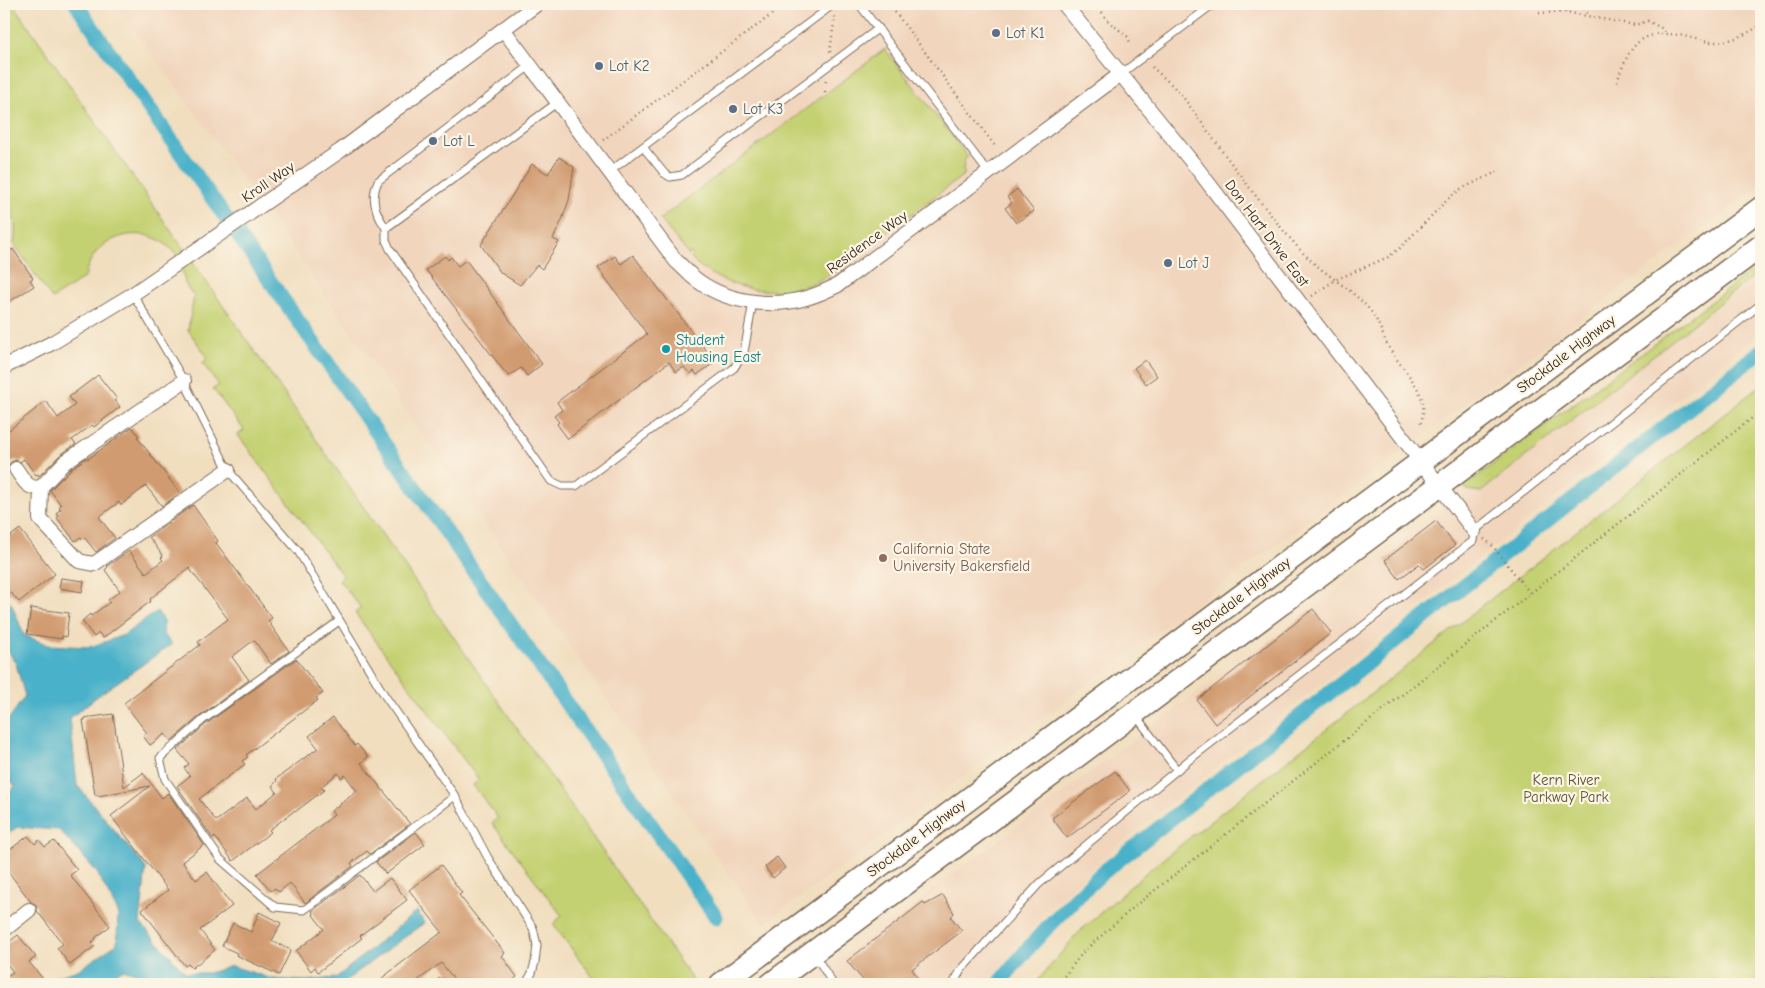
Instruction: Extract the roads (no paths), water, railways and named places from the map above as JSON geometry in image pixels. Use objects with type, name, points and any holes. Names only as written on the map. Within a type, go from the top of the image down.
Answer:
[{"type":"main road","name":"Stockdale Highway","points":[[721,984],[1761,208]]},
{"type":"main road","name":"Stockdale Highway","points":[[771,984],[1761,246]]},
{"type":"main road","points":[[814,953],[812,941],[816,933],[900,867],[913,854],[924,832]]},
{"type":"street","name":"Kroll Way","points":[[4,367],[52,343],[133,294],[214,239],[340,151],[537,4]]},
{"type":"street","name":"Don Hart Drive East","points":[[1064,4],[1122,73],[1196,167],[1474,531]]},
{"type":"street","name":"Residence Way","points":[[503,29],[676,261],[693,277],[730,297],[752,302],[782,302],[806,298],[838,285],[1122,73]]},
{"type":"street","points":[[184,381],[65,462],[42,487],[40,519],[79,561],[94,564],[228,470]]},
{"type":"street","points":[[16,470],[29,486],[42,487]]},
{"type":"street","points":[[4,930],[29,910]]},
{"type":"lane","points":[[859,4],[988,172]]},
{"type":"lane","points":[[1122,73],[1208,8],[1216,4]]},
{"type":"lane","points":[[609,172],[835,7]]},
{"type":"lane","points":[[643,147],[664,173],[670,177],[682,175],[879,28]]},
{"type":"lane","points":[[531,65],[378,181],[375,188],[375,206],[376,215],[386,228],[386,240],[390,249],[551,480],[562,486],[576,486],[734,368],[744,352],[752,302]]},
{"type":"lane","points":[[386,228],[558,102]]},
{"type":"lane","points":[[133,294],[184,381],[228,470],[298,551],[385,696],[455,796],[488,858],[533,928],[537,945],[535,962],[526,984]]},
{"type":"lane","points":[[953,984],[961,970],[1039,884],[1176,770],[1473,541],[1474,531],[1761,304]]},
{"type":"lane","points":[[339,621],[202,720],[182,738],[160,758],[164,779],[220,859],[275,907],[304,910],[455,796]]},
{"type":"lane","points":[[1134,714],[1176,770]]},
{"type":"lane","points":[[814,953],[833,984]]},
{"type":"water","points":[[4,594],[12,605],[24,635],[48,645],[90,647],[124,635],[157,611],[164,622],[163,634],[172,644],[99,695],[70,718],[77,785],[146,868],[140,923],[186,973],[208,973],[232,966],[272,979],[306,981],[336,978],[417,911],[424,923],[353,975],[344,984],[148,984],[140,975],[124,969],[97,984],[50,984],[55,977],[78,970],[117,944],[118,912],[96,871],[59,830],[17,827],[4,837],[4,799],[15,786],[4,772],[4,726],[25,696],[16,664],[4,644]]},
{"type":"waterway","points":[[76,4],[716,917]]},
{"type":"waterway","points":[[999,984],[1048,927],[1101,874],[1761,351]]},
{"type":"place","name":"Lot K1","points":[[996,33]]},
{"type":"place","name":"Lot K2","points":[[599,66]]},
{"type":"place","name":"Lot K3","points":[[733,109]]},
{"type":"place","name":"Lot L","points":[[433,141]]},
{"type":"place","name":"Lot J","points":[[1168,263]]},
{"type":"place","name":"Student Housing East","points":[[666,349]]},
{"type":"place","name":"California State University Bakersfield","points":[[883,558]]},
{"type":"park label","name":"Kern River Parkway Park","points":[[1566,788]]}]
